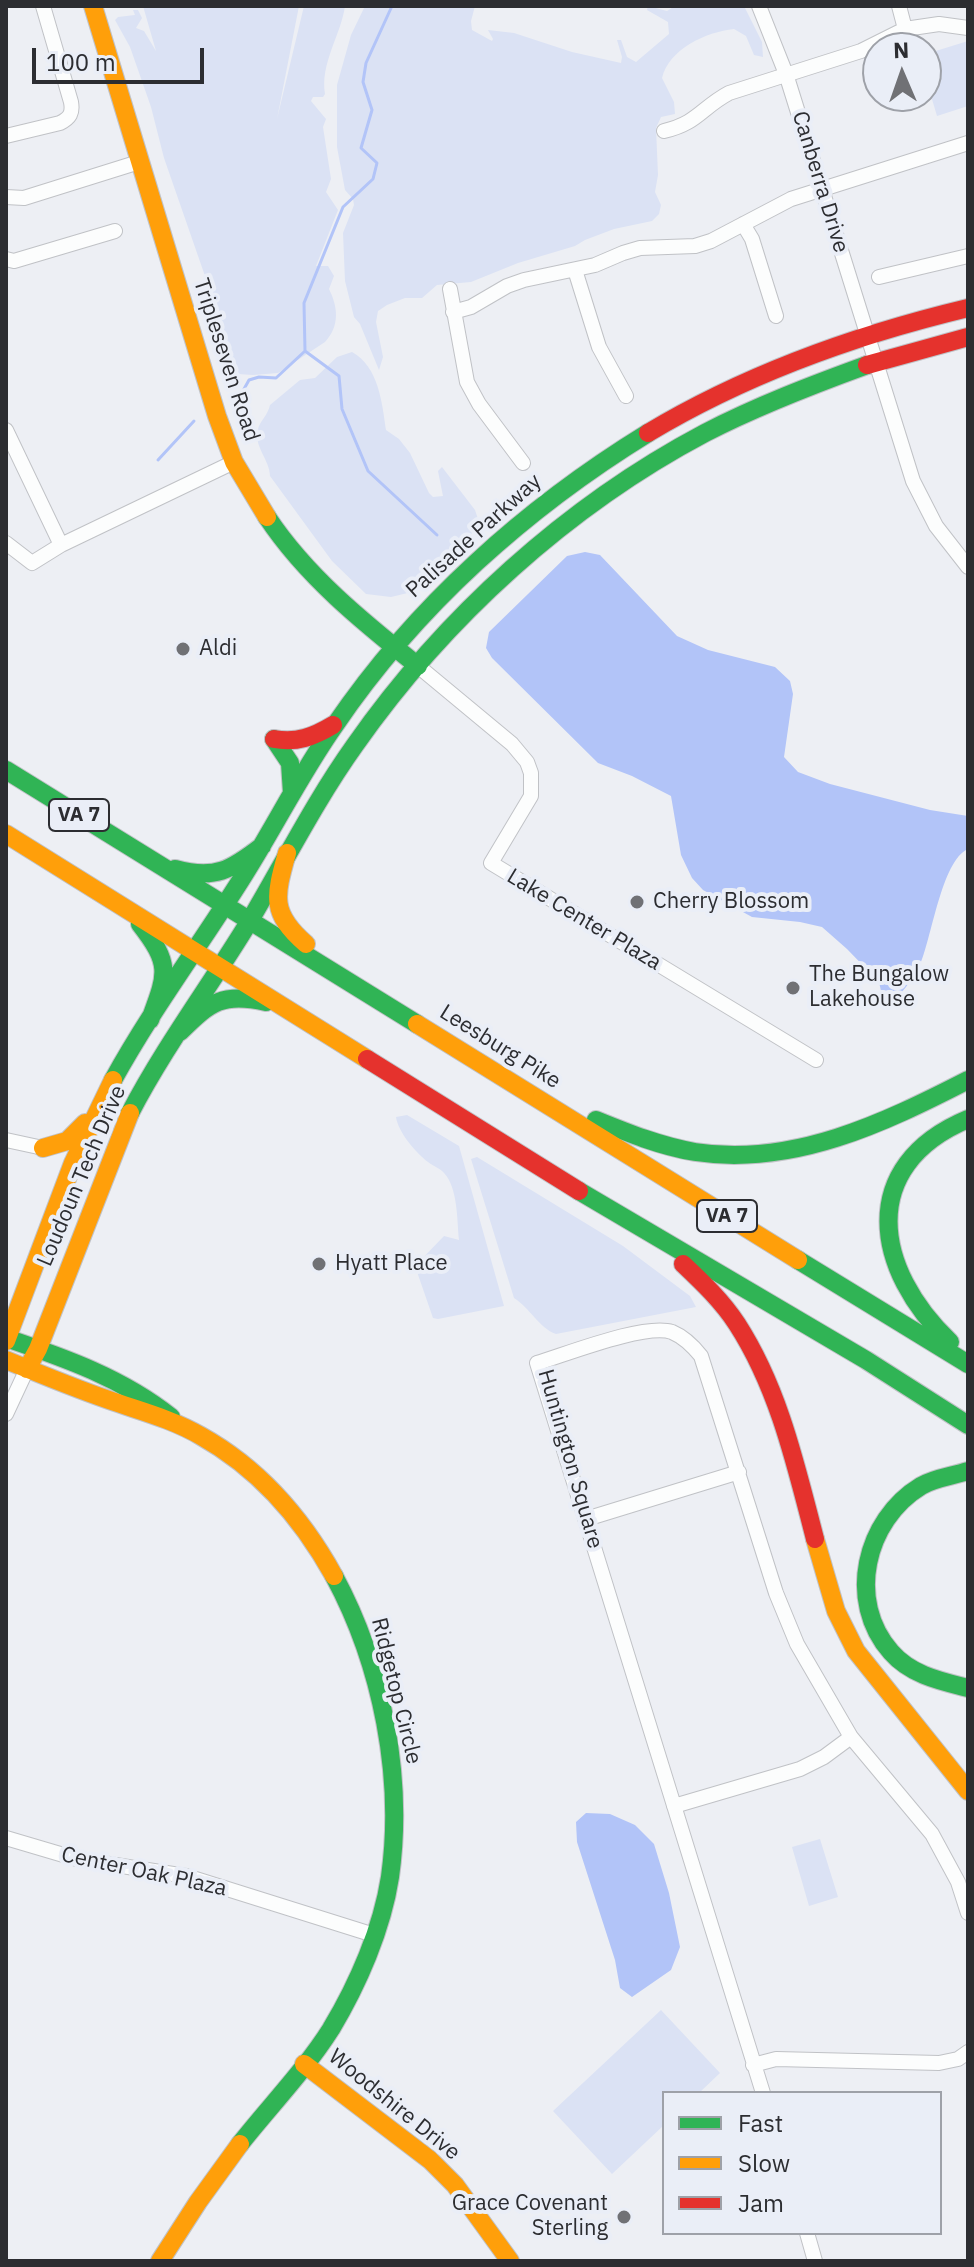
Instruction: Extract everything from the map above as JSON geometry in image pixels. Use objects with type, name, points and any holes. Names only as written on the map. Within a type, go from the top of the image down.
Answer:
[{"type":"main road","name":"Tripleseven Road","points":[[93,6],[217,416],[234,462],[269,521],[301,563],[334,596],[418,666]]},
{"type":"main road","name":"Palisade Parkway","points":[[195,950],[336,722],[420,616],[511,530],[563,489],[656,428],[747,381],[868,334],[968,308]]},
{"type":"main road","points":[[220,967],[356,743],[454,625],[537,547],[625,480],[689,441],[764,403],[875,361],[968,337]]},
{"type":"main road","points":[[292,794],[291,762],[274,739],[290,743],[306,741],[336,722]]},
{"type":"main road","name":"Leesburg Pike","points":[[6,770],[968,1364]]},
{"type":"main road","name":"VA 7","points":[[6,834],[623,1218],[852,1351],[968,1425]]},
{"type":"main road","points":[[153,861],[195,876],[207,876],[226,872],[262,846]]},
{"type":"main road","points":[[287,853],[276,891],[276,906],[282,923],[376,997]]},
{"type":"main road","points":[[128,908],[160,948],[165,961],[161,987],[150,1020]]},
{"type":"main road","name":"Loudoun Tech Drive","points":[[6,1339],[100,1104],[195,950]]},
{"type":"main road","name":"Loudoun Tech Drive","points":[[27,1369],[38,1349],[132,1109],[220,967]]},
{"type":"main road","points":[[180,1032],[207,1005],[223,996],[250,997],[285,1008]]},
{"type":"main road","points":[[487,1067],[641,1139],[696,1152],[723,1154],[785,1152],[844,1138],[968,1080]]},
{"type":"main road","points":[[43,1148],[58,1147],[68,1142],[100,1104]]},
{"type":"main road","points":[[968,1119],[938,1133],[913,1155],[895,1186],[888,1223],[890,1249],[904,1283],[927,1319],[968,1357]]},
{"type":"main road","points":[[43,1148],[58,1167],[62,1193]]},
{"type":"main road","points":[[623,1218],[687,1267],[713,1293],[743,1335],[762,1368],[783,1420],[828,1595],[842,1630],[968,1791]]},
{"type":"main road","name":"Ridgetop Circle","points":[[6,1339],[119,1382],[149,1398],[180,1425],[224,1451],[285,1502],[317,1545],[356,1621],[392,1767],[394,1793],[390,1876],[374,1935],[336,2020],[188,2213],[160,2261]]},
{"type":"main road","name":"Ridgetop Circle","points":[[6,1360],[180,1425]]},
{"type":"main road","points":[[968,1471],[944,1475],[921,1484],[891,1508],[872,1540],[864,1577],[867,1602],[875,1626],[896,1657],[927,1678],[968,1688]]},
{"type":"main road","name":"Woodshire Drive","points":[[304,2064],[430,2160],[455,2185],[510,2261]]},
{"type":"street","points":[[6,136],[60,123],[72,112],[43,6]]},
{"type":"street","name":"Canberra Drive","points":[[759,6],[786,74],[913,481],[936,526],[968,567]]},
{"type":"street","points":[[899,6],[905,29]]},
{"type":"street","points":[[664,131],[690,123],[718,98],[729,93],[861,51],[905,29],[966,23]]},
{"type":"street","points":[[453,312],[471,307],[524,280],[575,270],[640,248],[679,248],[703,243],[776,205],[968,143]]},
{"type":"street","points":[[6,197],[24,198],[139,162]]},
{"type":"street","points":[[743,224],[752,239],[776,316]]},
{"type":"street","points":[[6,259],[14,261],[115,231]]},
{"type":"street","points":[[879,277],[968,256]]},
{"type":"street","points":[[575,270],[599,347],[626,396]]},
{"type":"street","points":[[450,289],[467,382],[479,404],[523,463]]},
{"type":"street","points":[[6,430],[61,545]]},
{"type":"street","points":[[6,543],[32,563],[61,545],[234,462]]},
{"type":"street","name":"Lake Center Plaza","points":[[418,666],[512,744],[527,762],[531,773],[531,796],[491,863],[816,1060]]},
{"type":"street","points":[[6,1140],[43,1148]]},
{"type":"street","name":"Huntington Square","points":[[762,2091],[537,1363],[648,1330],[671,1332],[701,1356],[776,1593],[797,1644],[851,1737],[932,1834],[958,1882],[968,1913]]},
{"type":"street","points":[[6,1414],[27,1369]]},
{"type":"street","points":[[586,1519],[739,1472]]},
{"type":"street","points":[[674,1806],[800,1769],[824,1757],[851,1737]]},
{"type":"street","name":"Center Oak Plaza","points":[[6,1838],[77,1859],[186,1876],[374,1935]]},
{"type":"street","points":[[753,2065],[776,2059],[939,2063],[958,2059],[968,2052]]},
{"type":"street","points":[[808,2235],[815,2261]]},
{"type":"shaded area","points":[[143,6],[299,6],[277,119],[304,6],[345,6],[325,71],[325,94],[323,97],[313,97],[311,101],[326,119],[323,127],[331,179],[326,192],[338,210],[316,266],[328,266],[334,276],[329,289],[336,309],[335,323],[325,342],[278,373],[238,374],[233,368],[164,158],[151,107],[130,47],[115,20],[135,15],[133,10],[138,10],[142,18],[136,28],[144,31],[156,51]]},
{"type":"shaded area","points":[[365,6],[475,6],[472,30],[492,41],[488,30],[514,33],[572,52],[621,63],[617,40],[621,40],[627,57],[636,62],[669,34],[668,22],[647,10],[648,6],[667,11],[675,6],[744,6],[762,42],[763,57],[754,55],[746,36],[734,29],[701,38],[680,51],[662,78],[674,102],[675,114],[661,117],[656,128],[658,175],[655,192],[661,205],[659,214],[652,221],[614,229],[471,282],[437,285],[422,298],[405,298],[387,305],[378,311],[376,322],[383,357],[379,370],[360,324],[354,317],[345,281],[343,233],[354,205],[345,190],[337,147],[337,85],[351,35]]},
{"type":"shaded area","points":[[968,41],[968,106],[937,116],[936,112],[942,112],[942,49]]},
{"type":"shaded area","points":[[352,352],[374,376],[386,430],[399,439],[410,453],[429,493],[433,497],[443,496],[438,471],[442,467],[475,510],[480,525],[416,591],[391,597],[366,594],[332,561],[270,476],[257,435],[270,405],[300,380],[315,378],[337,357]]},
{"type":"shaded area","points":[[407,1115],[459,1146],[504,1306],[433,1318],[415,1266],[444,1236],[459,1240],[456,1205],[449,1179],[418,1153],[400,1129],[396,1117]]},
{"type":"shaded area","points":[[477,1157],[623,1246],[690,1296],[696,1307],[556,1334],[550,1331],[514,1298],[471,1159]]},
{"type":"shaded area","points":[[820,1839],[838,1897],[809,1906],[792,1847]]},
{"type":"shaded area","points":[[661,2010],[720,2073],[701,2091],[662,2091],[662,2127],[612,2174],[553,2111]]},
{"type":"water","points":[[585,552],[600,555],[677,636],[708,650],[775,667],[790,681],[793,694],[784,757],[798,772],[830,784],[930,810],[968,816],[968,849],[959,856],[944,884],[919,967],[890,1008],[885,1009],[879,982],[822,927],[752,917],[703,890],[692,878],[681,855],[671,796],[598,763],[492,658],[486,648],[489,632],[567,556]]},
{"type":"water","points":[[586,1813],[610,1814],[635,1825],[654,1844],[669,1893],[680,1947],[671,1970],[632,1997],[620,1988],[615,1960],[577,1842],[576,1822]]},
{"type":"waterway","points":[[239,398],[249,380],[276,378],[305,351],[304,303],[343,207],[373,179],[377,163],[361,148],[372,110],[363,82],[366,63],[392,6]]},
{"type":"waterway","points":[[305,351],[339,376],[342,409],[368,471],[437,535]]},
{"type":"waterway","points":[[158,460],[194,421]]},
{"type":"traffic: fast","points":[[130,1113],[249,922],[340,766],[390,698],[468,610],[557,530],[654,462],[745,414],[867,365]]},
{"type":"traffic: fast","points":[[113,1080],[244,875],[323,743],[367,681],[437,600],[476,562],[559,494],[648,433]]},
{"type":"traffic: fast","points":[[267,517],[317,578],[418,666]]},
{"type":"traffic: fast","points":[[274,739],[290,763],[292,793]]},
{"type":"traffic: fast","points":[[6,770],[417,1024]]},
{"type":"traffic: fast","points":[[175,869],[201,873],[222,871],[262,846]]},
{"type":"traffic: fast","points":[[140,924],[162,960],[163,980],[150,1020]]},
{"type":"traffic: fast","points":[[180,1032],[200,1013],[218,1002],[239,998],[266,1002]]},
{"type":"traffic: fast","points":[[596,1120],[657,1143],[695,1152],[731,1155],[767,1153],[837,1138],[871,1126],[968,1080]]},
{"type":"traffic: fast","points":[[950,1342],[924,1314],[905,1283],[893,1252],[888,1221],[893,1191],[907,1164],[932,1139],[968,1119]]},
{"type":"traffic: fast","points":[[579,1191],[866,1360],[968,1425]]},
{"type":"traffic: fast","points":[[798,1260],[968,1364]]},
{"type":"traffic: fast","points":[[6,1338],[113,1380],[171,1417]]},
{"type":"traffic: fast","points":[[968,1471],[926,1483],[902,1501],[886,1519],[868,1563],[866,1586],[869,1609],[877,1632],[891,1652],[917,1672],[968,1688]]},
{"type":"traffic: fast","points":[[240,2144],[310,2059],[341,2012],[375,1936],[390,1877],[394,1800],[385,1722],[365,1647],[334,1576]]},
{"type":"traffic: slow","points":[[93,6],[217,416],[234,462],[267,517]]},
{"type":"traffic: slow","points":[[6,834],[367,1059]]},
{"type":"traffic: slow","points":[[287,853],[278,903],[286,923],[306,944]]},
{"type":"traffic: slow","points":[[417,1024],[798,1260]]},
{"type":"traffic: slow","points":[[6,1341],[73,1163],[113,1080]]},
{"type":"traffic: slow","points":[[27,1369],[38,1349],[130,1113]]},
{"type":"traffic: slow","points":[[43,1148],[67,1141],[85,1123]]},
{"type":"traffic: slow","points":[[6,1360],[167,1420],[222,1449],[278,1497],[308,1534],[334,1576]]},
{"type":"traffic: slow","points":[[815,1539],[836,1611],[856,1651],[968,1791]]},
{"type":"traffic: slow","points":[[304,2064],[430,2160],[455,2185],[510,2261]]},
{"type":"traffic: slow","points":[[160,2261],[240,2144]]},
{"type":"traffic: jam","points":[[648,433],[724,392],[803,358],[884,330],[968,308]]},
{"type":"traffic: jam","points":[[867,365],[968,337]]},
{"type":"traffic: jam","points":[[274,739],[305,738],[333,725]]},
{"type":"traffic: jam","points":[[367,1059],[579,1191]]},
{"type":"traffic: jam","points":[[683,1264],[712,1292],[752,1349],[785,1428],[815,1539]]},
{"type":"place","name":"Aldi","points":[[183,649]]},
{"type":"place","name":"Cherry Blossom","points":[[637,902]]},
{"type":"place","name":"The Bungalow Lakehouse","points":[[793,988]]},
{"type":"place","name":"Hyatt Place","points":[[319,1264]]},
{"type":"place","name":"Grace Covenant Sterling","points":[[624,2217]]}]
